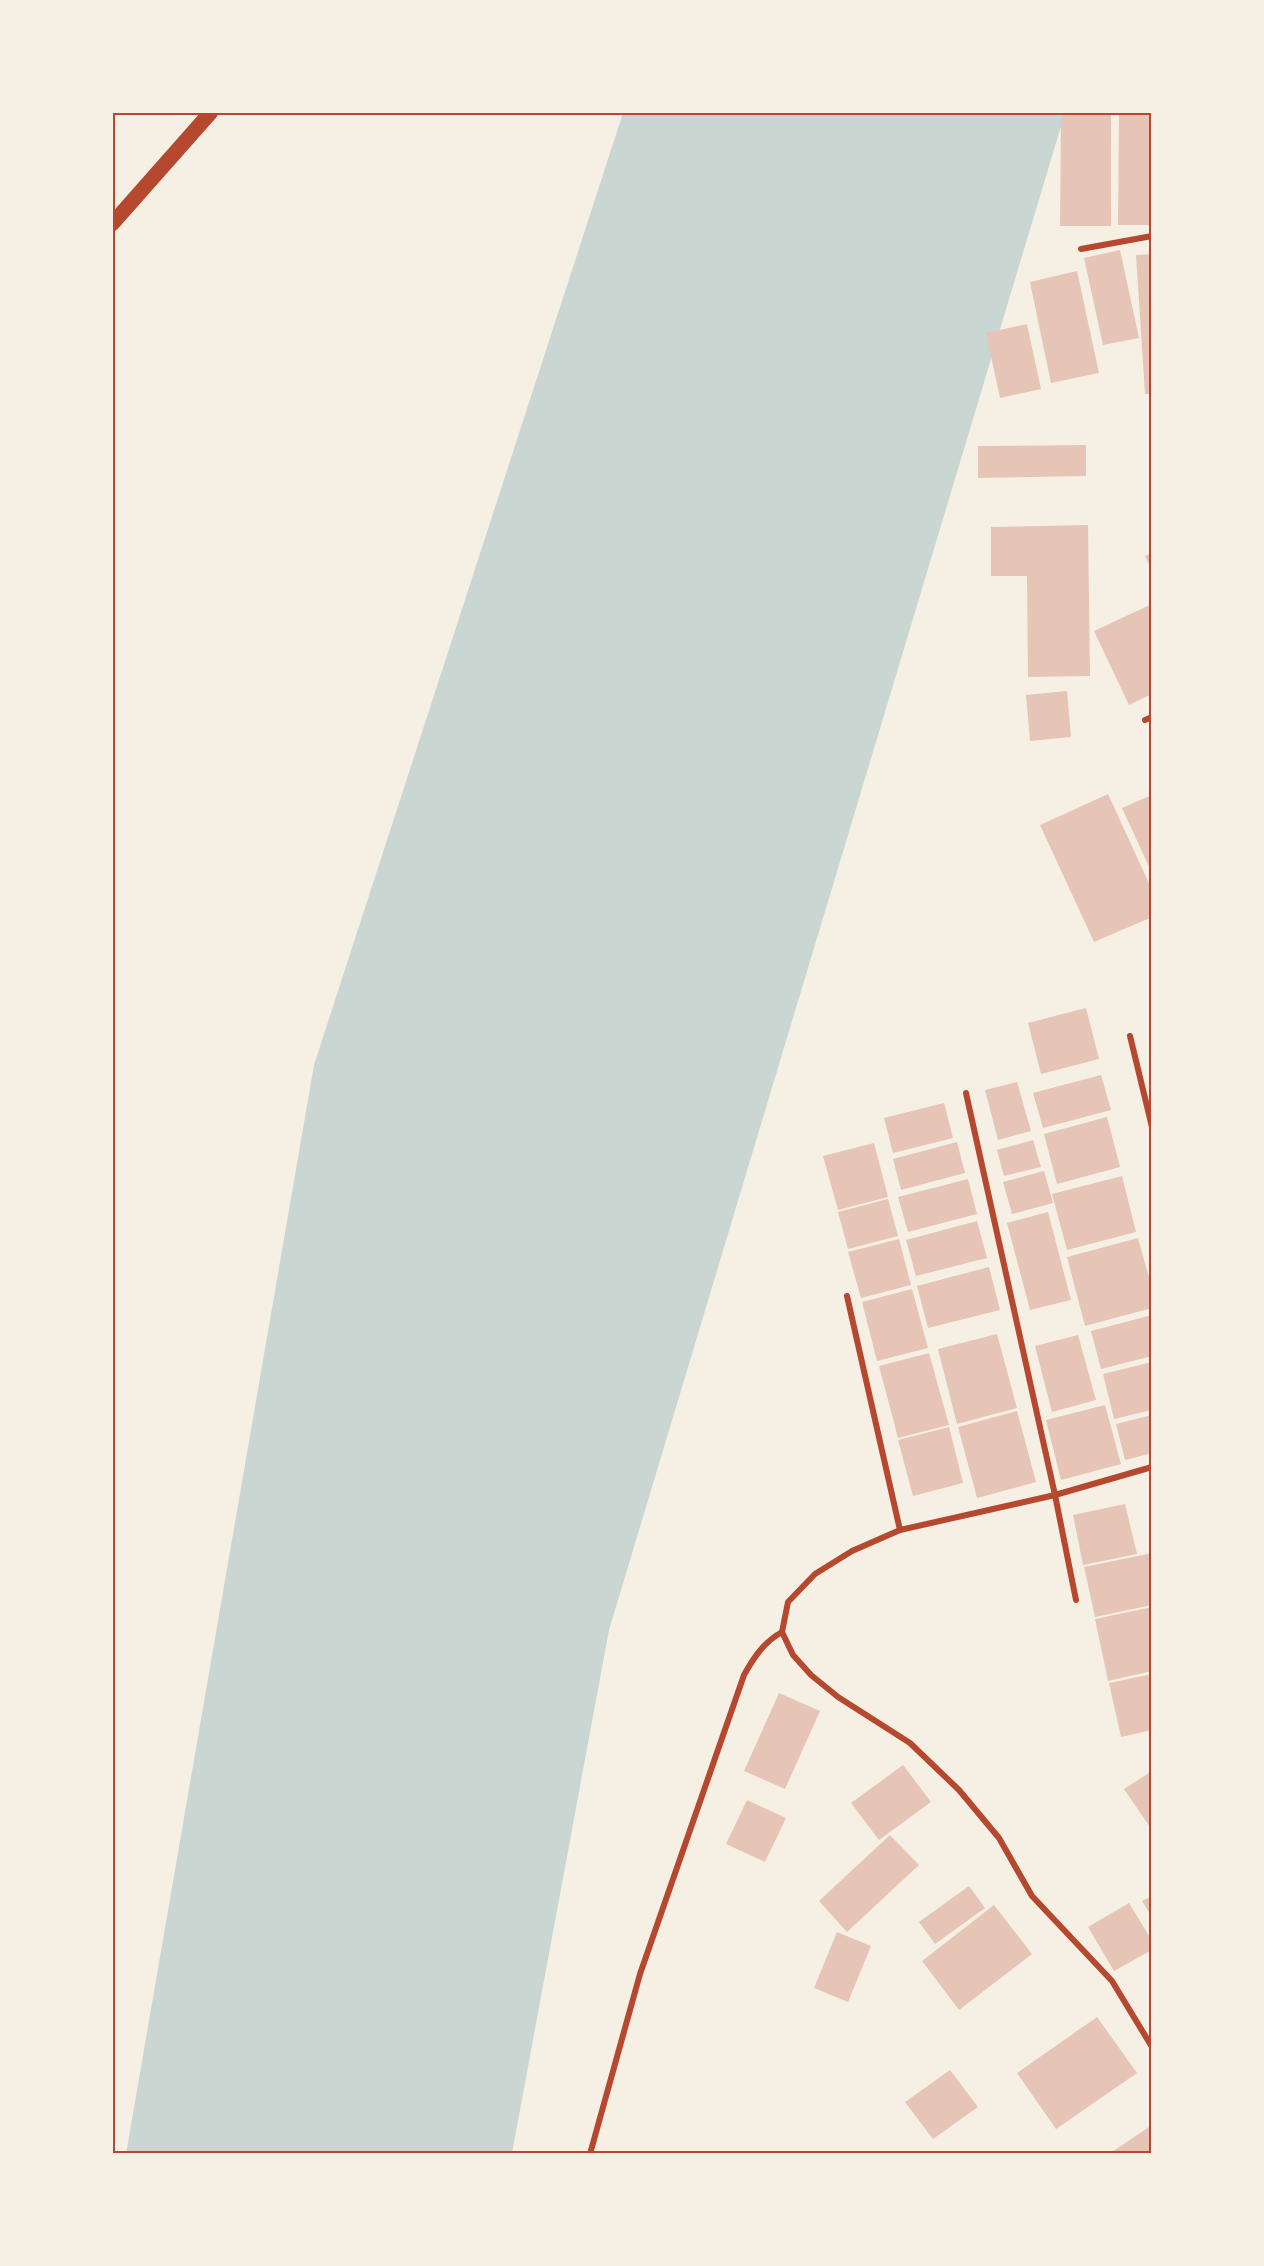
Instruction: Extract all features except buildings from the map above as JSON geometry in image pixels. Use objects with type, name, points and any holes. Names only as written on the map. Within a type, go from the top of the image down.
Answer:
[{"type":"main road","points":[[112,224],[211,112]]},
{"type":"street","points":[[1081,249],[1152,236]]},
{"type":"street","points":[[1130,1036],[1152,1127]]},
{"type":"street","points":[[966,1094],[1076,1600]]},
{"type":"street","points":[[847,1296],[900,1530]]},
{"type":"street","points":[[1152,1467],[1055,1495],[900,1530],[852,1551],[816,1574],[788,1602],[782,1632],[793,1655],[811,1675],[838,1697],[910,1743],[959,1790],[999,1838],[1032,1896],[1112,1981],[1152,2047]]},
{"type":"street","points":[[590,2154],[640,1974],[744,1675],[752,1659],[768,1640],[782,1632]]},
{"type":"shaded area","points":[[623,113],[1065,113],[609,1630],[512,2153],[126,2154],[314,1065]]}]
